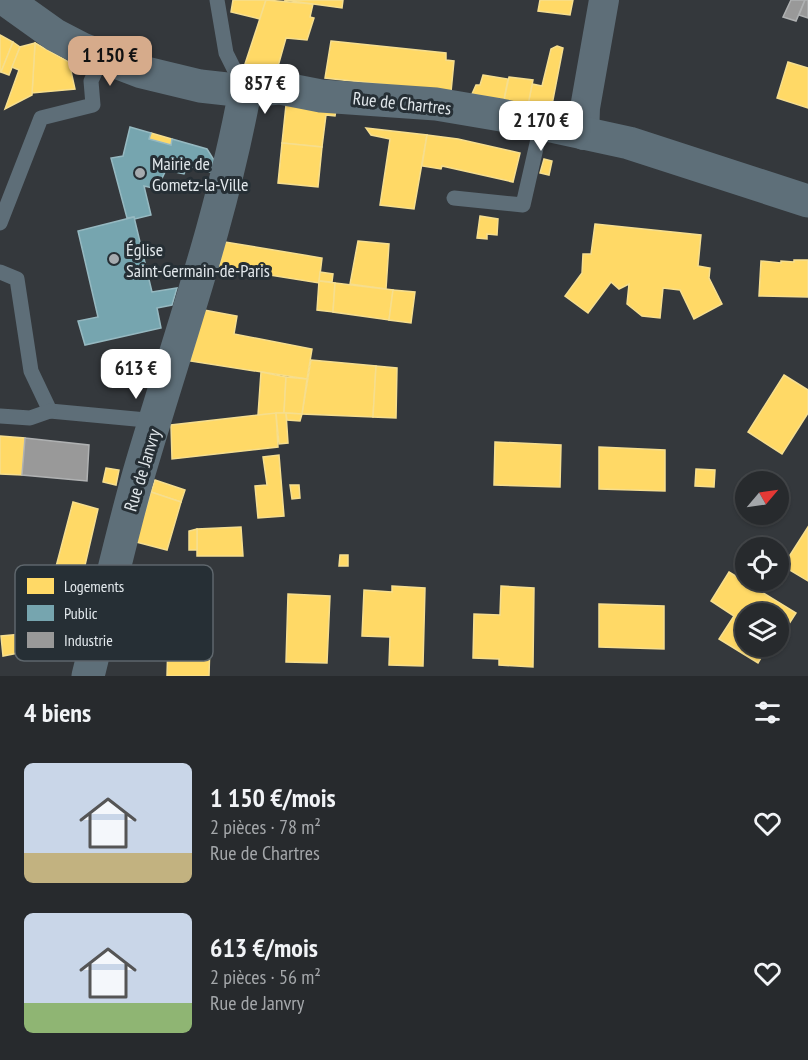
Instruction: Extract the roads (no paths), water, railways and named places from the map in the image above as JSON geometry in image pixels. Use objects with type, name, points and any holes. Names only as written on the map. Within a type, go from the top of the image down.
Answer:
[{"type":"main road","name":"Rue de Chartres","points":[[6,0],[55,35],[102,57],[142,72],[200,86],[245,91],[280,88],[321,96],[436,105],[501,115],[542,126],[629,143],[808,201]]},
{"type":"main road","name":"Rue de Janvry","points":[[116,565],[140,472],[157,421],[237,138],[245,91]]},
{"type":"main road","name":"Rue de Janvry","points":[[88,676],[92,661]]},
{"type":"street","points":[[584,135],[585,108],[604,0]]},
{"type":"lane","points":[[217,0],[226,53],[245,91]]},
{"type":"lane","points":[[0,223],[41,118],[93,105],[91,81],[102,57]]},
{"type":"lane","points":[[454,198],[523,205],[542,126]]},
{"type":"lane","points":[[0,272],[17,279],[31,371],[50,411]]},
{"type":"lane","points":[[0,416],[30,418],[50,411],[157,421]]},
{"type":"place","name":"Mairie de Gometz-la-Ville","points":[[140,173]]},
{"type":"place","name":"Église Saint-Germain-de-Paris","points":[[114,259]]}]
